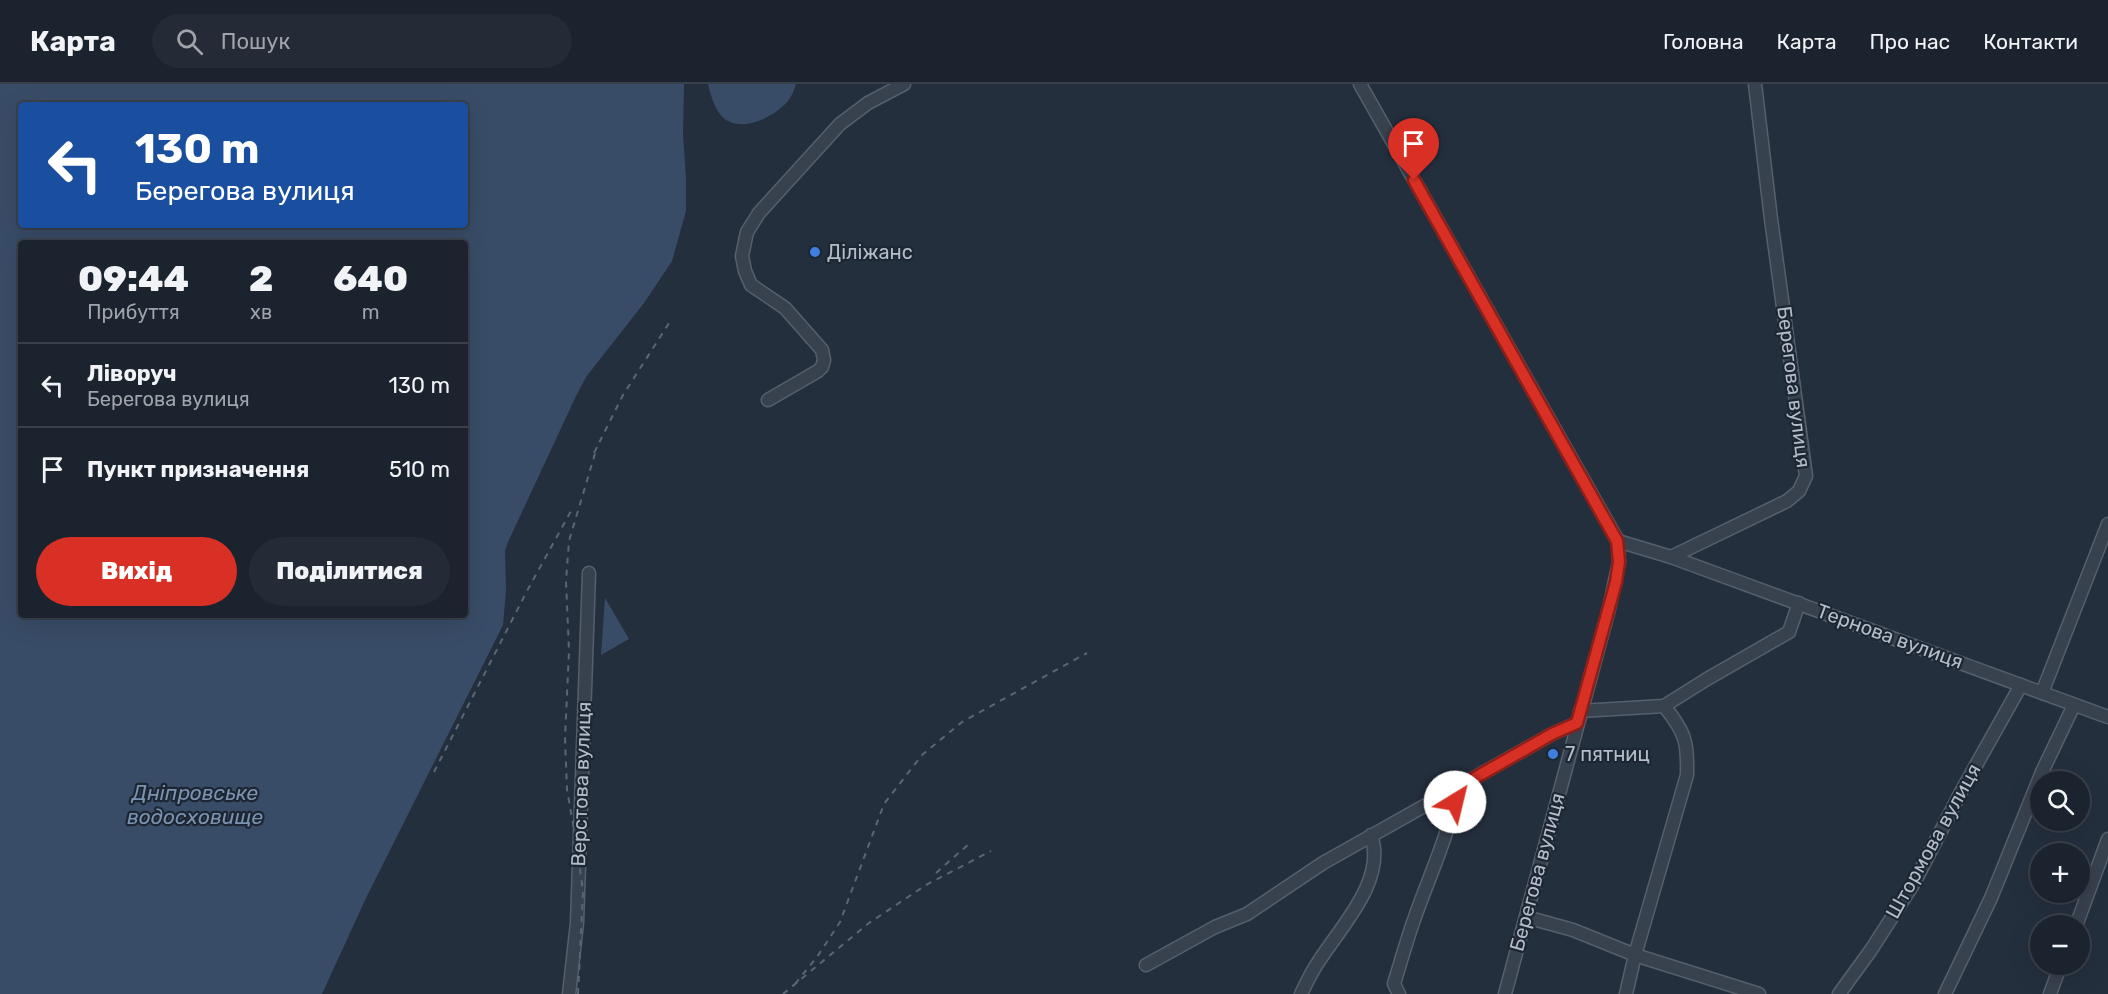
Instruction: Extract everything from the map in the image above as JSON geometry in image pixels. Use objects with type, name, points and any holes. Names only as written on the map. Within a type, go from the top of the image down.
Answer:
[{"type":"street","points":[[768,400],[818,371],[824,360],[822,350],[802,325],[785,308],[751,285],[742,256],[747,232],[759,213],[840,124],[868,103],[904,84]]},
{"type":"street","name":"Берегова вулиця","points":[[1360,84],[1617,541],[1619,562],[1616,582],[1505,994]]},
{"type":"street","name":"Берегова вулиця","points":[[1671,557],[1787,501],[1799,491],[1806,476],[1755,84]]},
{"type":"street","points":[[2042,693],[2108,524]]},
{"type":"street","points":[[1617,541],[1671,557]]},
{"type":"street","name":"Тернова вулиця","points":[[1671,557],[2108,717]]},
{"type":"street","name":"Верстова вулиця","points":[[569,994],[577,923],[589,573]]},
{"type":"street","points":[[1146,965],[1215,927],[1247,914],[1323,863],[1579,717],[1664,706],[1789,632],[1799,603]]},
{"type":"street","name":"Штормова вулиця","points":[[1839,994],[1871,950],[1914,883],[1961,792],[2021,685]]},
{"type":"street","points":[[1945,994],[1991,898],[2042,772],[2074,705]]},
{"type":"street","points":[[1626,994],[1687,775],[1688,749],[1678,725],[1664,706]]},
{"type":"street","points":[[1399,994],[1394,984],[1414,918],[1439,855],[1457,788]]},
{"type":"street","points":[[1301,994],[1314,968],[1355,909],[1366,889],[1372,869],[1374,844],[1371,836]]},
{"type":"street","points":[[2080,915],[2108,839]]},
{"type":"street","points":[[1526,917],[1573,930],[1635,956],[1759,994]]},
{"type":"street","points":[[2050,994],[2057,975]]},
{"type":"water","name":"Дніпровське водосховище","points":[[0,84],[684,84],[683,135],[686,211],[672,261],[644,303],[586,377],[576,396],[505,551],[506,590],[503,625],[366,898],[322,994],[0,994]]},
{"type":"water","points":[[708,84],[796,84],[789,99],[776,112],[752,123],[735,124],[720,114]]},
{"type":"water","points":[[605,598],[629,639],[601,655]]},
{"type":"railway","points":[[594,453],[623,395],[671,320]]},
{"type":"railway","points":[[578,994],[583,892],[567,790],[565,738],[569,651],[566,581],[569,541],[597,447]]},
{"type":"railway","points":[[434,772],[571,511]]},
{"type":"railway","points":[[795,984],[817,957],[840,922],[884,804],[922,755],[962,722],[1087,653]]},
{"type":"railway","points":[[936,873],[971,842]]},
{"type":"railway","points":[[783,994],[869,923],[926,885],[991,851]]},
{"type":"place","name":"Діліжанс","points":[[815,252]]},
{"type":"place","name":"7 пятниц","points":[[1553,754]]},
{"type":"route","points":[[1414,180],[1617,541],[1619,562],[1609,609],[1577,723],[1552,734],[1457,788],[1455,802]]}]
